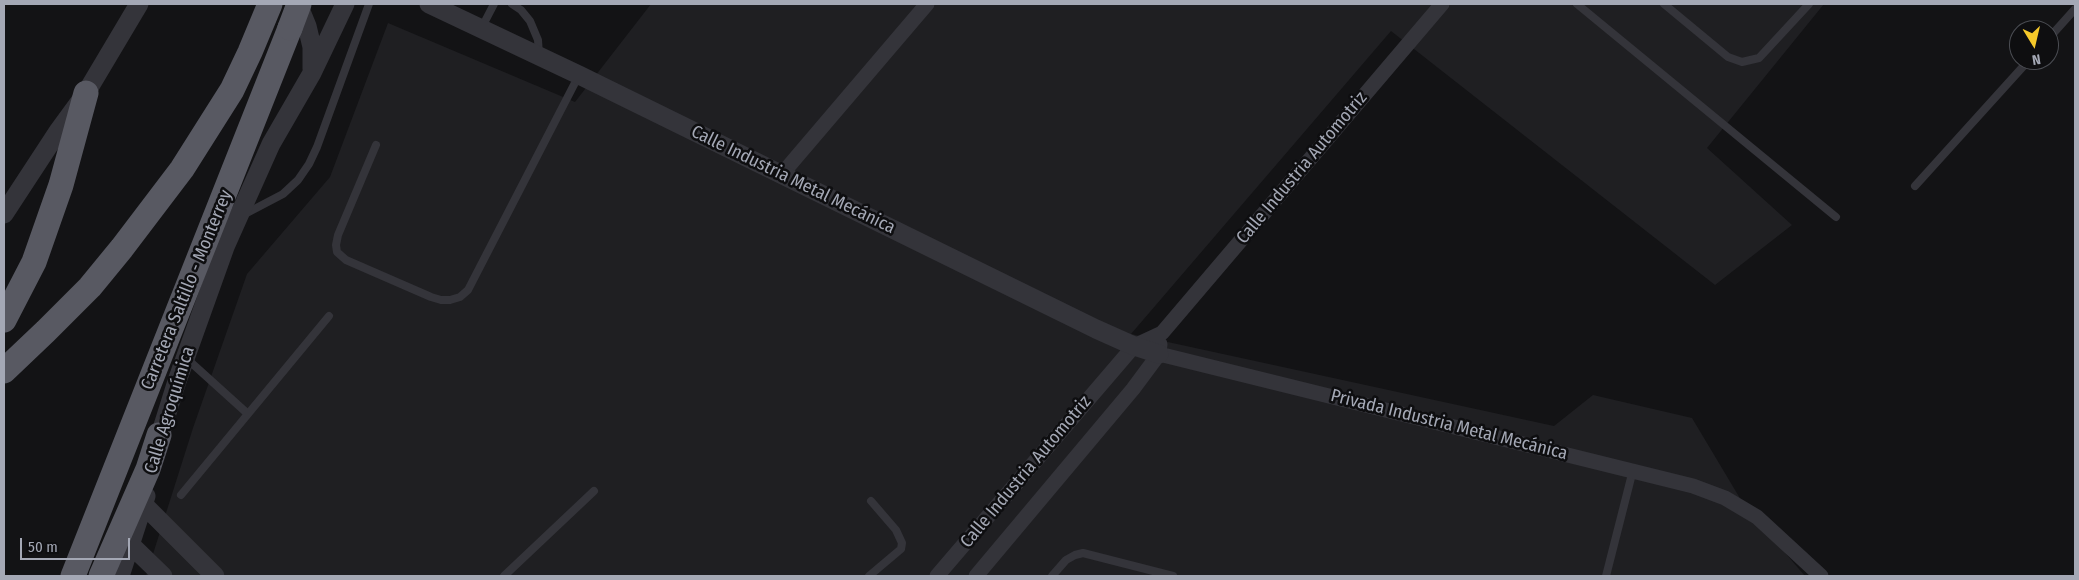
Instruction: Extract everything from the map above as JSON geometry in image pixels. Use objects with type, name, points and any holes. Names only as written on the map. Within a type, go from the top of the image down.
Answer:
[{"type":"highway","name":"Carretera Saltillo - Monterrey","points":[[74,576],[299,4]]},
{"type":"highway","points":[[4,370],[90,287],[182,169],[232,90],[268,8]]},
{"type":"highway","points":[[4,320],[34,262],[61,185],[86,93]]},
{"type":"highway","points":[[101,576],[148,469],[159,435]]},
{"type":"street","points":[[299,4],[312,47],[312,73]]},
{"type":"street","name":"Calle Agroquímica","points":[[120,576],[144,505],[159,435],[185,357],[237,218],[271,144],[312,73],[345,4]]},
{"type":"street","name":"Calle Industria Metal Mecánica","points":[[429,4],[540,56],[1134,346],[1159,354]]},
{"type":"street","points":[[782,174],[927,4]]},
{"type":"street","name":"Calle Industria Automotriz","points":[[937,576],[1134,346],[1162,333],[1442,4]]},
{"type":"street","points":[[4,214],[59,130],[86,93],[139,7]]},
{"type":"street","name":"Calle Industria Automotriz","points":[[976,576],[1098,432],[1159,354],[1162,333]]},
{"type":"street","name":"Privada Industria Metal Mecánica","points":[[1159,354],[1693,486],[1740,505],[1771,529],[1821,576]]},
{"type":"street","points":[[144,505],[215,576]]},
{"type":"street","points":[[131,545],[163,576]]},
{"type":"lane","points":[[237,218],[265,206],[283,194],[298,180],[309,164],[317,147],[369,4]]},
{"type":"lane","points":[[481,28],[494,4]]},
{"type":"lane","points":[[512,4],[530,21],[538,40],[540,56]]},
{"type":"lane","points":[[1577,4],[1836,217]]},
{"type":"lane","points":[[1664,4],[1728,57],[1742,62],[1759,58],[1809,4]]},
{"type":"lane","points":[[2059,27],[2075,9]]},
{"type":"lane","points":[[1915,186],[2020,70]]},
{"type":"lane","points":[[376,145],[338,236],[337,252],[346,260],[441,300],[460,297],[468,290],[578,75]]},
{"type":"lane","points":[[182,495],[329,316]]},
{"type":"lane","points":[[185,357],[248,414]]},
{"type":"lane","points":[[1606,576],[1633,470]]},
{"type":"lane","points":[[504,576],[594,491]]},
{"type":"lane","points":[[869,576],[901,549],[902,543],[896,530],[871,501]]},
{"type":"lane","points":[[1052,576],[1066,560],[1075,554],[1092,553],[1174,576]]},
{"type":"shaded area","points":[[651,4],[1824,4],[1707,148],[1792,225],[1715,285],[1391,31],[1131,334],[1554,426],[1593,395],[1692,418],[1744,505],[1805,576],[146,576],[193,428],[247,274],[330,177],[388,23],[575,102]]}]
